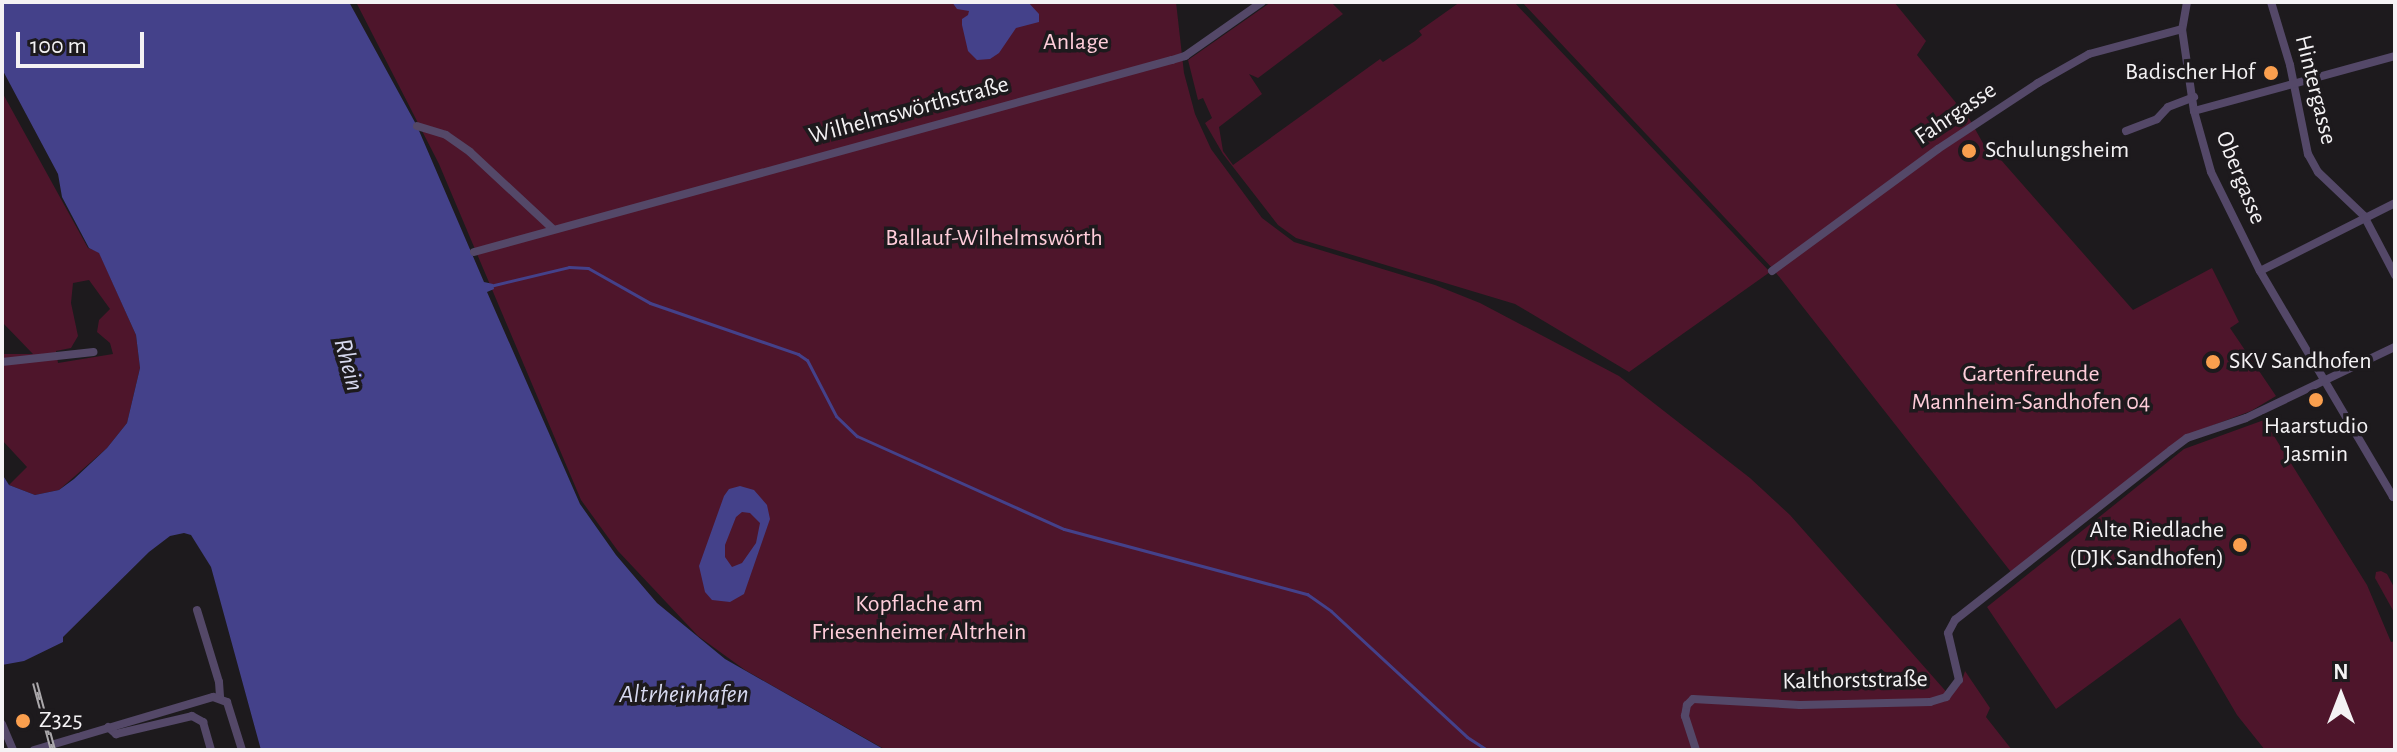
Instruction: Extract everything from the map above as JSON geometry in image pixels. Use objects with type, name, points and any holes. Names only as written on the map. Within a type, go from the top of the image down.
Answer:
[{"type":"street","name":"Wilhelmswörthstraße","points":[[474,252],[1179,58],[1262,2]]},
{"type":"street","name":"Obergasse","points":[[2187,2],[2182,29],[2194,111],[2211,172],[2260,271],[2394,496]]},
{"type":"street","name":"Hintergasse","points":[[2271,2],[2293,84],[2302,135],[2313,163],[2336,191],[2364,216],[2395,275]]},
{"type":"street","name":"Fahrgasse","points":[[1772,271],[1949,141],[2038,83],[2089,54],[2182,29]]},
{"type":"street","points":[[2194,111],[2395,56]]},
{"type":"street","points":[[2126,131],[2157,119],[2168,107],[2194,97]]},
{"type":"street","points":[[417,126],[446,135],[470,152],[553,229]]},
{"type":"street","points":[[2260,271],[2395,203]]},
{"type":"street","name":"Kalthorststraße","points":[[1696,750],[1685,716],[1687,705],[1693,699],[1800,705],[1930,702],[1946,697],[1959,680],[1948,633],[1955,620],[2187,438],[2245,419],[2395,347]]},
{"type":"street","points":[[2,362],[93,352]]},
{"type":"street","points":[[197,610],[219,682],[220,698],[231,709],[242,750]]},
{"type":"street","points":[[34,750],[66,745],[108,727],[204,698],[220,698]]},
{"type":"street","points":[[108,727],[116,734],[192,716],[203,722],[211,750]]},
{"type":"street","points":[[2,724],[13,750]]},
{"type":"green space","name":"Ballauf-Wilhelmswörth","points":[[356,2],[1176,2],[1184,73],[1195,114],[1211,149],[1262,218],[1294,242],[1435,285],[1480,303],[1619,376],[1750,478],[1790,515],[1950,696],[1961,684],[1965,671],[1990,708],[1986,717],[2012,750],[886,750],[745,670],[698,636],[618,551],[581,500],[439,164]]},
{"type":"green space","points":[[1271,2],[1331,2],[1343,14],[1258,78],[1249,74],[1262,94],[1219,127],[1223,151],[1233,165],[1380,59],[1383,62],[1415,41],[1422,35],[1419,31],[1460,2],[1514,2],[1770,272],[1629,372],[1515,304],[1296,238],[1278,225],[1223,154],[1205,123],[1212,118],[1203,98],[1198,100],[1188,60]]},
{"type":"green space","name":"Gartenfreunde Mannheim-Sandhofen 04","points":[[1522,2],[1894,2],[1926,41],[1917,55],[1970,120],[1984,145],[1987,144],[2133,310],[2212,268],[2239,322],[2230,328],[2276,396],[2251,411],[2187,435],[2011,572],[1773,269]]},
{"type":"green space","points":[[2,92],[88,248],[99,252],[136,335],[140,368],[127,423],[107,448],[59,490],[35,495],[9,485],[27,467],[2,440],[2,354],[33,354],[2,322]],"holes":[[[89,280],[110,309],[99,320],[97,332],[110,343],[113,354],[58,363],[56,351],[71,348],[78,336],[71,303],[73,283]]]},
{"type":"green space","points":[[2264,420],[2367,585],[2391,642],[2395,641],[2395,750],[2265,750],[2237,715],[2180,618],[2056,709],[1987,607],[2184,449]]},
{"type":"green space","points":[[2376,572],[2387,574],[2395,589],[2395,614],[2375,578]]},
{"type":"water","points":[[2,2],[349,2],[417,126],[484,282],[493,284],[494,289],[487,292],[580,504],[616,555],[657,603],[725,659],[885,750],[261,750],[211,567],[191,535],[184,533],[170,536],[149,552],[63,637],[63,642],[24,661],[2,665],[2,474],[9,485],[35,495],[59,490],[74,479],[107,448],[127,423],[140,368],[136,335],[99,253],[89,248],[62,197],[58,174],[2,69]]},
{"type":"water","points":[[952,2],[1028,2],[1039,14],[1039,22],[1016,28],[999,53],[990,59],[977,60],[968,51],[962,25],[962,19],[969,11],[957,9]]},
{"type":"water","points":[[740,486],[754,490],[767,505],[770,519],[744,594],[730,602],[712,600],[705,592],[699,566],[729,489]],"holes":[[[742,512],[750,513],[760,523],[756,543],[742,563],[732,567],[725,557],[725,545],[736,517]]]},
{"type":"waterway","points":[[490,286],[569,267],[588,268],[650,303],[798,354],[807,360],[836,416],[857,436],[1064,529],[1307,594],[1331,611],[1467,737],[1487,750]]},
{"type":"railway","points":[[35,683],[53,750]]},
{"type":"place","name":"Badischer Hof","points":[[2271,73]]},
{"type":"place","name":"Schulungsheim","points":[[1969,151]]},
{"type":"place","name":"SKV Sandhofen","points":[[2213,362]]},
{"type":"place","name":"Haarstudio Jasmin","points":[[2316,400]]},
{"type":"place","name":"Alte Riedlache (DJK Sandhofen)","points":[[2240,545]]},
{"type":"place","name":"Z325","points":[[23,721]]},
{"type":"park label","name":"Anlage","points":[[1076,43]]},
{"type":"park label","name":"Kopflache am Friesenheimer Altrhein","points":[[919,619]]},
{"type":"water label","name":"Rhein","points":[[348,365]]},
{"type":"water label","name":"Altrheinhafen","points":[[684,695]]}]
